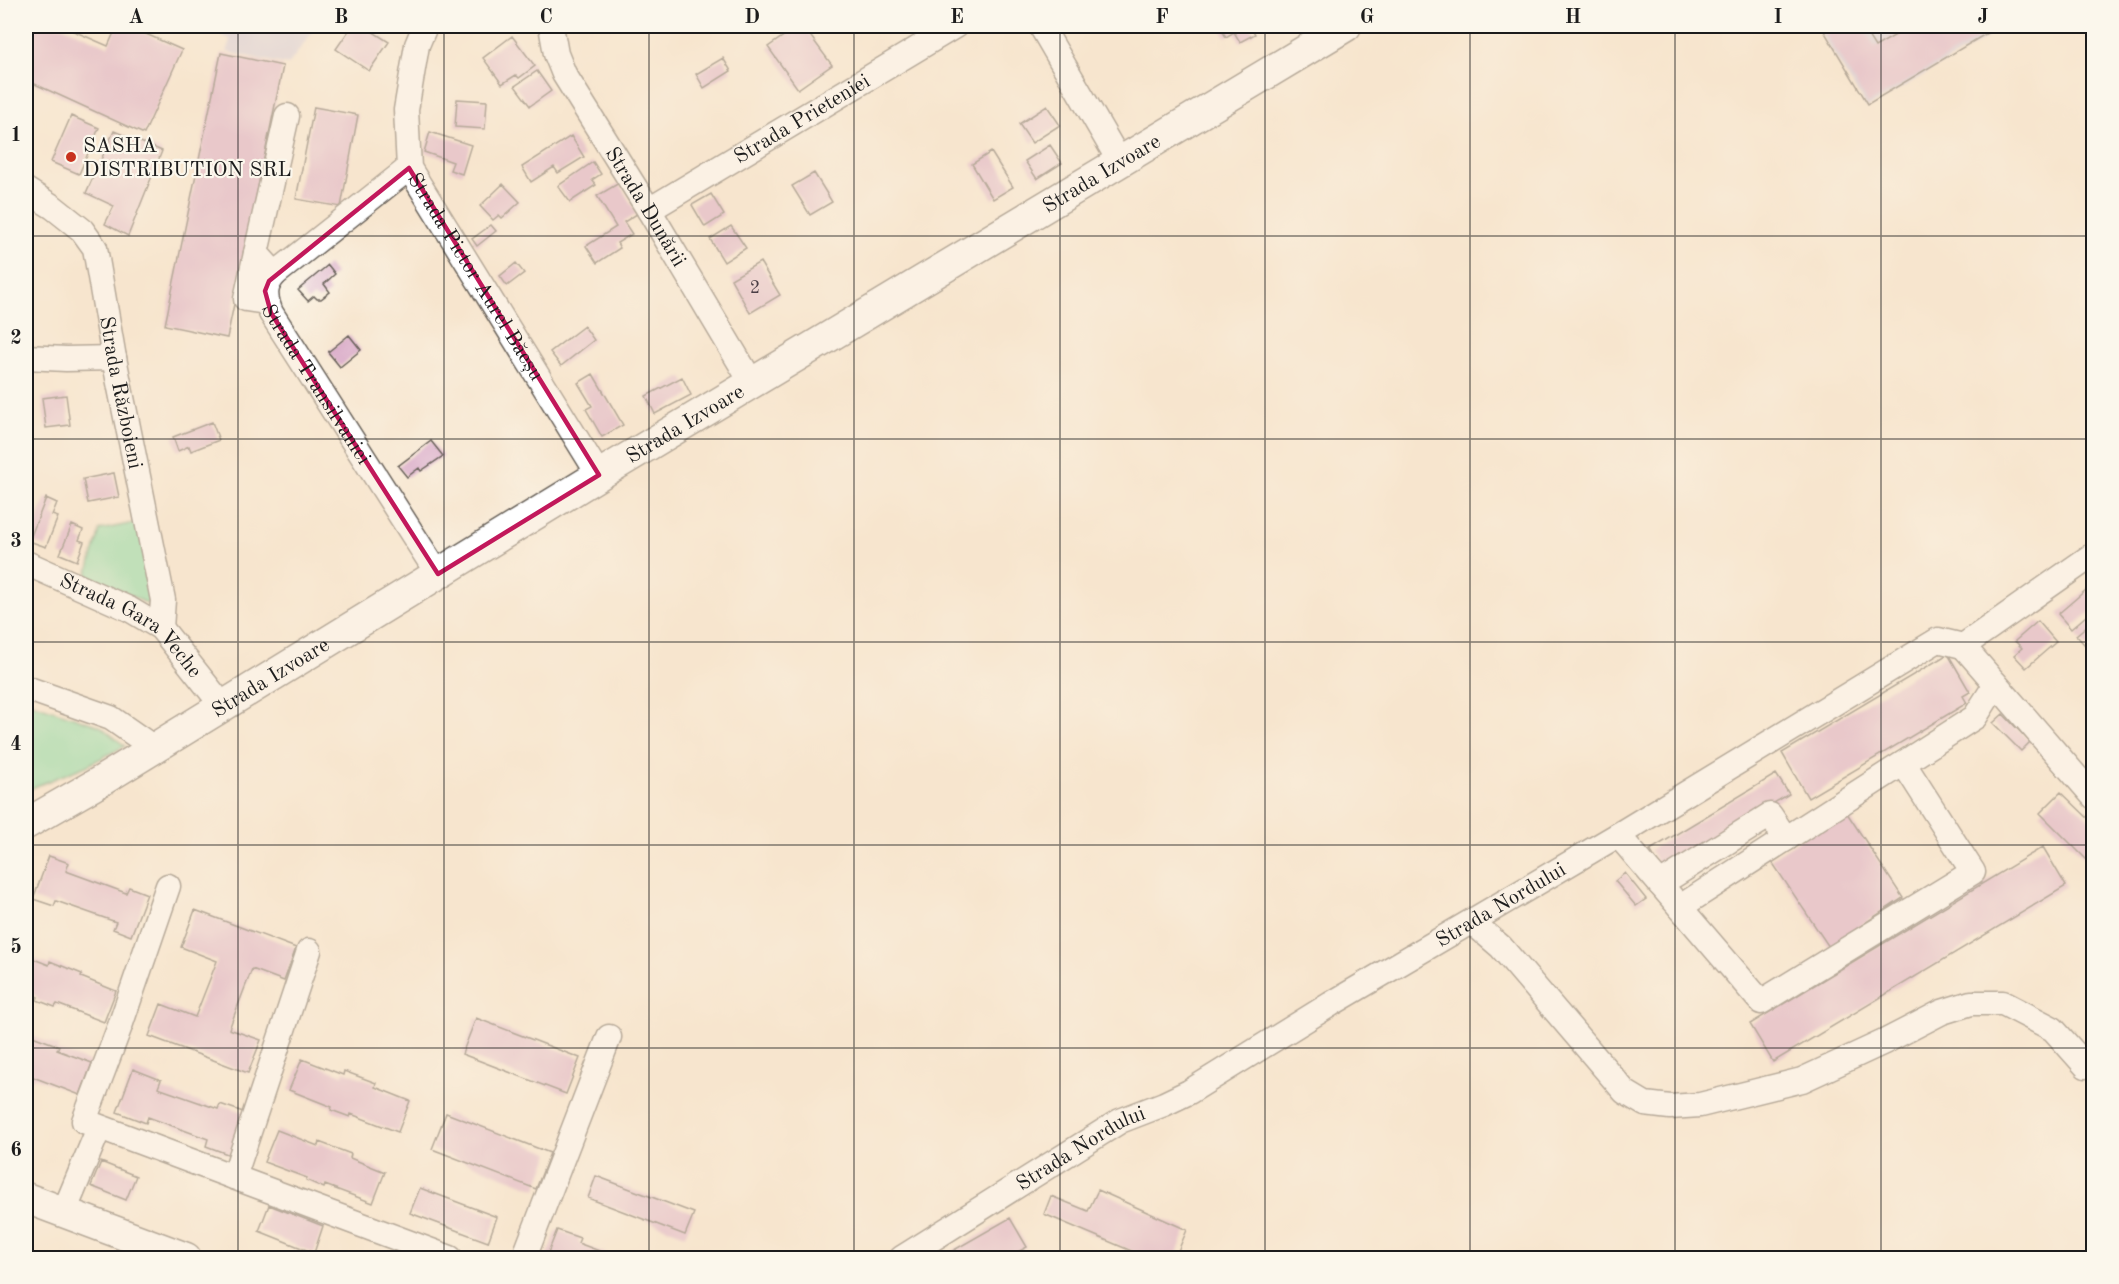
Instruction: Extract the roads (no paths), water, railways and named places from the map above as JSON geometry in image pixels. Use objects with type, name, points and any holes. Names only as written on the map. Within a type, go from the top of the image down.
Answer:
[{"type":"main road","name":"Strada Izvoare","points":[[26,824],[1346,26]]},
{"type":"main road","points":[[26,1198],[64,1212],[139,1250],[186,1258]]},
{"type":"street","name":"Strada Pictor Aurel Băeșu","points":[[425,26],[417,45],[406,110],[409,168],[599,476]]},
{"type":"street","name":"Strada Dunării","points":[[551,26],[556,54],[564,74],[649,210],[752,383]]},
{"type":"street","name":"Strada Prieteniei","points":[[649,210],[955,26]]},
{"type":"street","points":[[1041,26],[1120,162]]},
{"type":"street","points":[[266,302],[246,299],[286,116]]},
{"type":"street","name":"Strada Transilvaniei","points":[[409,168],[275,274],[269,280],[265,291],[266,302],[277,322],[438,574]]},
{"type":"street","name":"Strada Războieni","points":[[26,190],[53,207],[82,230],[95,248],[114,358],[163,600],[161,628]]},
{"type":"street","points":[[256,253],[275,274]]},
{"type":"street","points":[[26,357],[114,358]]},
{"type":"street","points":[[2094,554],[1963,645],[2094,797]]},
{"type":"street","name":"Strada Gara Veche","points":[[26,563],[129,609],[161,628],[222,705]]},
{"type":"street","name":"Strada Nordului","points":[[902,1258],[1120,1121],[1189,1092],[1331,1004],[1618,835],[1938,640],[1963,645]]},
{"type":"street","points":[[1680,907],[1975,717],[1996,684]]},
{"type":"street","points":[[26,688],[111,718],[154,748]]},
{"type":"street","points":[[1618,835],[1761,1002],[1973,872],[1904,764]]},
{"type":"street","points":[[1660,884],[1770,815],[1786,839]]},
{"type":"street","points":[[168,886],[120,1026],[84,1121],[450,1258]]},
{"type":"street","points":[[1472,922],[1501,947],[1625,1092],[1645,1104],[1670,1107],[1700,1105],[1802,1080],[1942,1012],[1971,1003],[2003,1003],[2053,1029],[2086,1066]]},
{"type":"street","points":[[234,1177],[309,951]]},
{"type":"street","points":[[524,1258],[609,1036]]},
{"type":"street","points":[[64,1212],[99,1128]]},
{"type":"place","name":"SASHA DISTRIBUTION SRL","points":[[71,157]]}]
